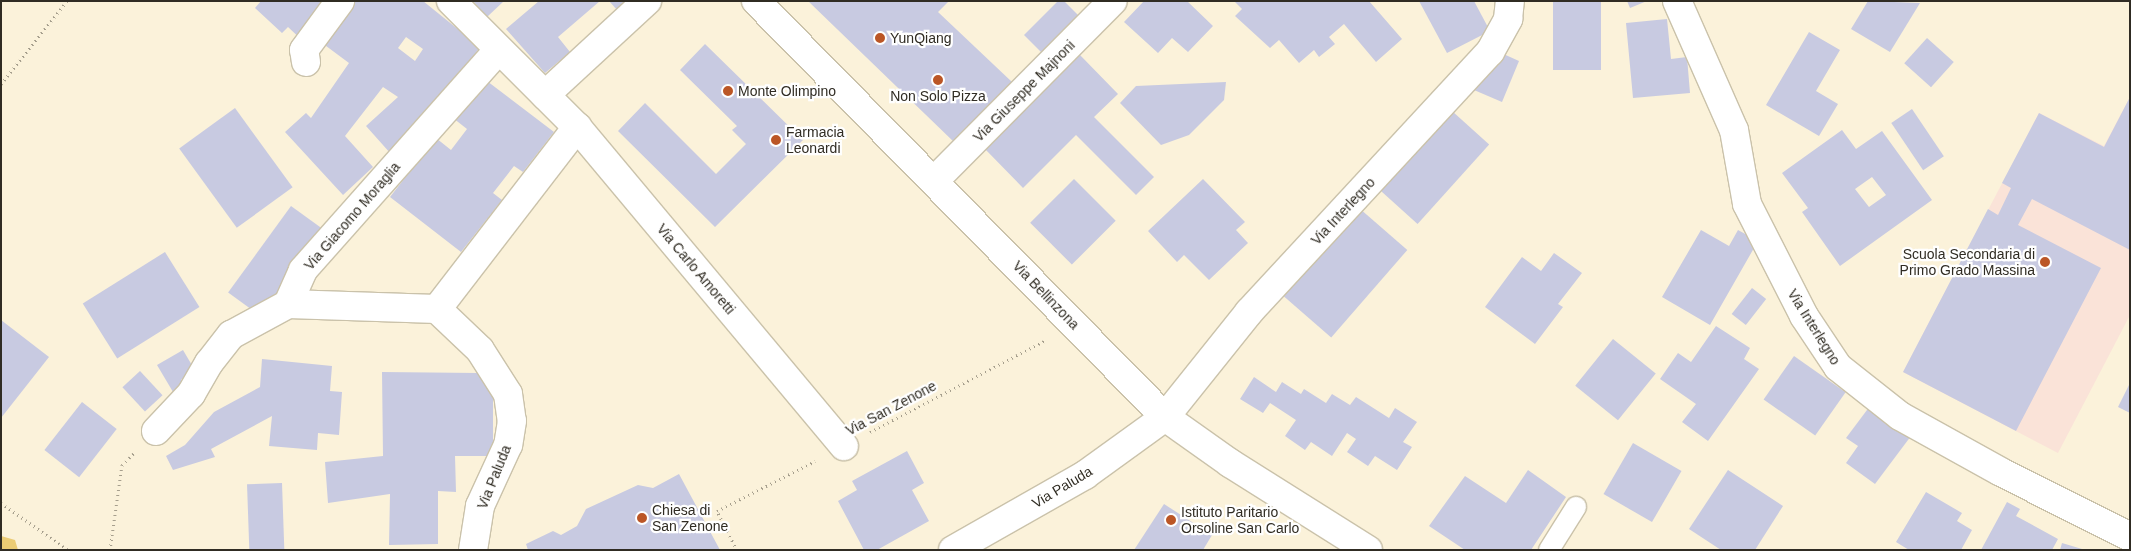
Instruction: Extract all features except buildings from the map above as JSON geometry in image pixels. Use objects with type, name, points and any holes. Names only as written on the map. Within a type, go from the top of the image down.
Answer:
[{"type":"street","points":[[306,62],[304,50],[340,1]]},
{"type":"street","name":"Via Carlo Amoretti","points":[[450,1],[577,127],[844,446]]},
{"type":"street","points":[[545,95],[647,1]]},
{"type":"street","name":"Via Bellinzona","points":[[756,1],[935,180],[1165,417],[1230,463],[1368,550]]},
{"type":"street","name":"Via Giuseppe Majnoni","points":[[935,180],[1114,1]]},
{"type":"street","name":"Via Interlegno","points":[[1165,417],[1249,312],[1490,52],[1508,19],[1510,1]]},
{"type":"street","name":"Via Interlegno","points":[[1677,1],[1734,130],[1747,204],[1804,316],[1838,367],[1900,416],[2001,472],[2130,537]]},
{"type":"street","name":"Via Giacomo Moraglia","points":[[288,304],[303,270],[498,50]]},
{"type":"street","points":[[156,431],[190,394],[209,363],[231,335],[288,304],[437,310],[577,127]]},
{"type":"street","name":"Via Paluda","points":[[437,310],[480,350],[508,394],[512,421],[508,445],[480,506],[473,550]]},
{"type":"street","name":"Via Paluda","points":[[953,550],[1085,475],[1165,417]]},
{"type":"lane","points":[[1549,550],[1576,507]]},
{"type":"path","points":[[1,84],[66,1]]},
{"type":"path","name":"Via San Zenone","points":[[737,550],[717,511],[1075,325]]},
{"type":"path","points":[[110,550],[122,465],[156,431]]},
{"type":"path","points":[[1,503],[68,550]]},
{"type":"shaded area","name":"Scuola Secondaria di Primo Grado Massina","points":[[2130,97],[2130,315],[2058,453],[1903,372],[2039,113],[2104,146]]},
{"type":"shaded area","points":[[1,536],[15,540],[18,550],[1,550]]},
{"type":"place","name":"YunQiang","points":[[880,38]]},
{"type":"place","name":"Non Solo Pizza","points":[[938,80]]},
{"type":"place","name":"Monte Olimpino","points":[[728,91]]},
{"type":"place","name":"Farmacia Leonardi","points":[[776,140]]},
{"type":"place","name":"Scuola Secondaria di Primo Grado Massina","points":[[2045,262]]},
{"type":"place","name":"Chiesa di San Zenone","points":[[642,518]]},
{"type":"place","name":"Istituto Paritario Orsoline San Carlo","points":[[1171,520]]}]
